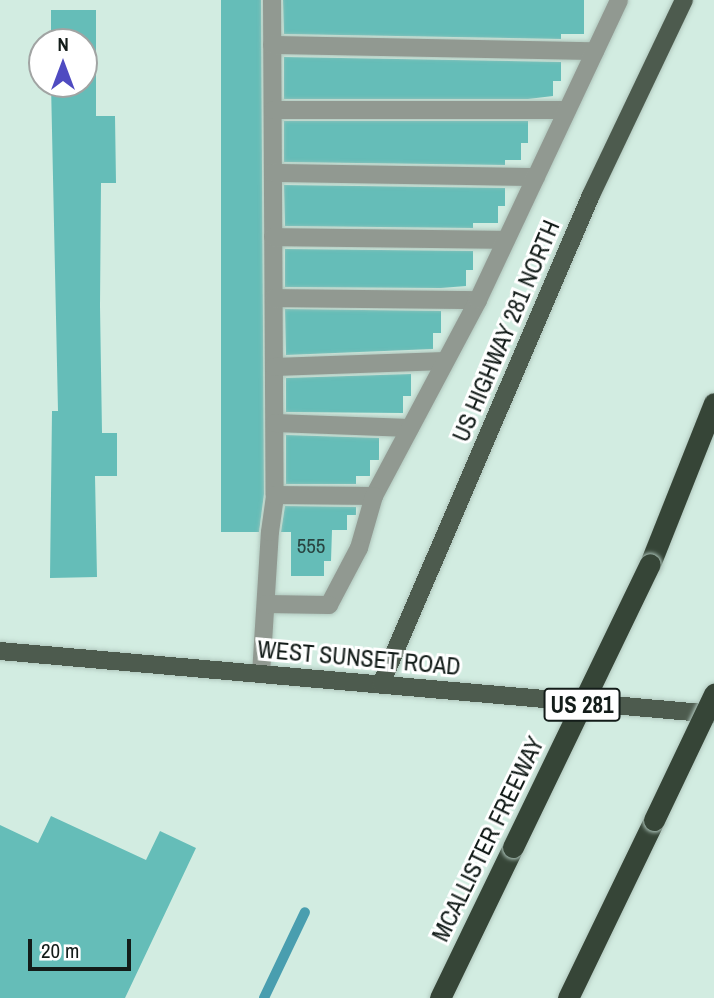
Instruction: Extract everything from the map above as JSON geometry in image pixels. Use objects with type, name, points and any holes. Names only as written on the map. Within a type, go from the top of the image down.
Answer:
[{"type":"highway","points":[[650,564],[714,403]]},
{"type":"highway","name":"MCALLISTER FREEWAY","points":[[440,998],[650,564],[714,440]]},
{"type":"highway","points":[[568,998],[714,694]]},
{"type":"main road","name":"US HIGHWAY 281 NORTH","points":[[381,684],[591,195],[684,0]]},
{"type":"main road","name":"WEST SUNSET ROAD","points":[[0,651],[714,714]]},
{"type":"lane","points":[[261,674],[275,495],[272,0]]},
{"type":"lane","points":[[266,604],[329,605],[359,548],[374,496],[478,300],[619,0]]},
{"type":"lane","points":[[272,45],[595,51]]},
{"type":"lane","points":[[273,110],[568,110]]},
{"type":"lane","points":[[273,173],[536,177]]},
{"type":"lane","points":[[273,237],[506,240]]},
{"type":"lane","points":[[274,298],[478,300]]},
{"type":"lane","points":[[274,367],[445,361]]},
{"type":"lane","points":[[275,424],[410,428]]},
{"type":"lane","points":[[275,495],[374,496]]},
{"type":"building","points":[[221,0],[261,0],[264,494],[259,532],[221,532]]},
{"type":"building","points":[[283,0],[584,0],[584,34],[561,34],[561,39],[284,34]]},
{"type":"building","points":[[51,10],[96,10],[96,28],[51,28]]},
{"type":"building","points":[[284,57],[561,62],[561,81],[553,81],[553,96],[528,99],[284,99]]},
{"type":"building","points":[[51,98],[96,98],[96,116],[115,116],[116,183],[101,183],[100,306],[102,433],[117,433],[117,476],[95,476],[97,577],[50,578],[52,411],[58,411]]},
{"type":"building","points":[[284,121],[528,121],[528,143],[521,143],[521,160],[505,160],[505,165],[284,162]]},
{"type":"building","points":[[284,185],[505,188],[505,206],[498,206],[498,223],[473,223],[473,228],[285,226]]},
{"type":"building","points":[[285,249],[473,251],[473,270],[466,270],[466,286],[285,287]]},
{"type":"building","points":[[285,309],[441,311],[441,333],[433,333],[433,349],[286,355]]},
{"type":"building","points":[[411,374],[411,396],[403,396],[403,413],[286,412],[286,378]]},
{"type":"building","points":[[286,435],[379,438],[379,460],[370,460],[370,476],[356,476],[356,484],[286,484]]},
{"type":"building","points":[[285,506],[356,507],[356,515],[347,515],[347,530],[332,530],[331,561],[324,561],[324,576],[291,576],[291,532],[281,532]]},
{"type":"building","points":[[51,816],[146,860],[160,831],[196,848],[125,998],[0,998],[0,825],[38,843]]},
{"type":"waterway","points":[[264,998],[305,912]]}]
